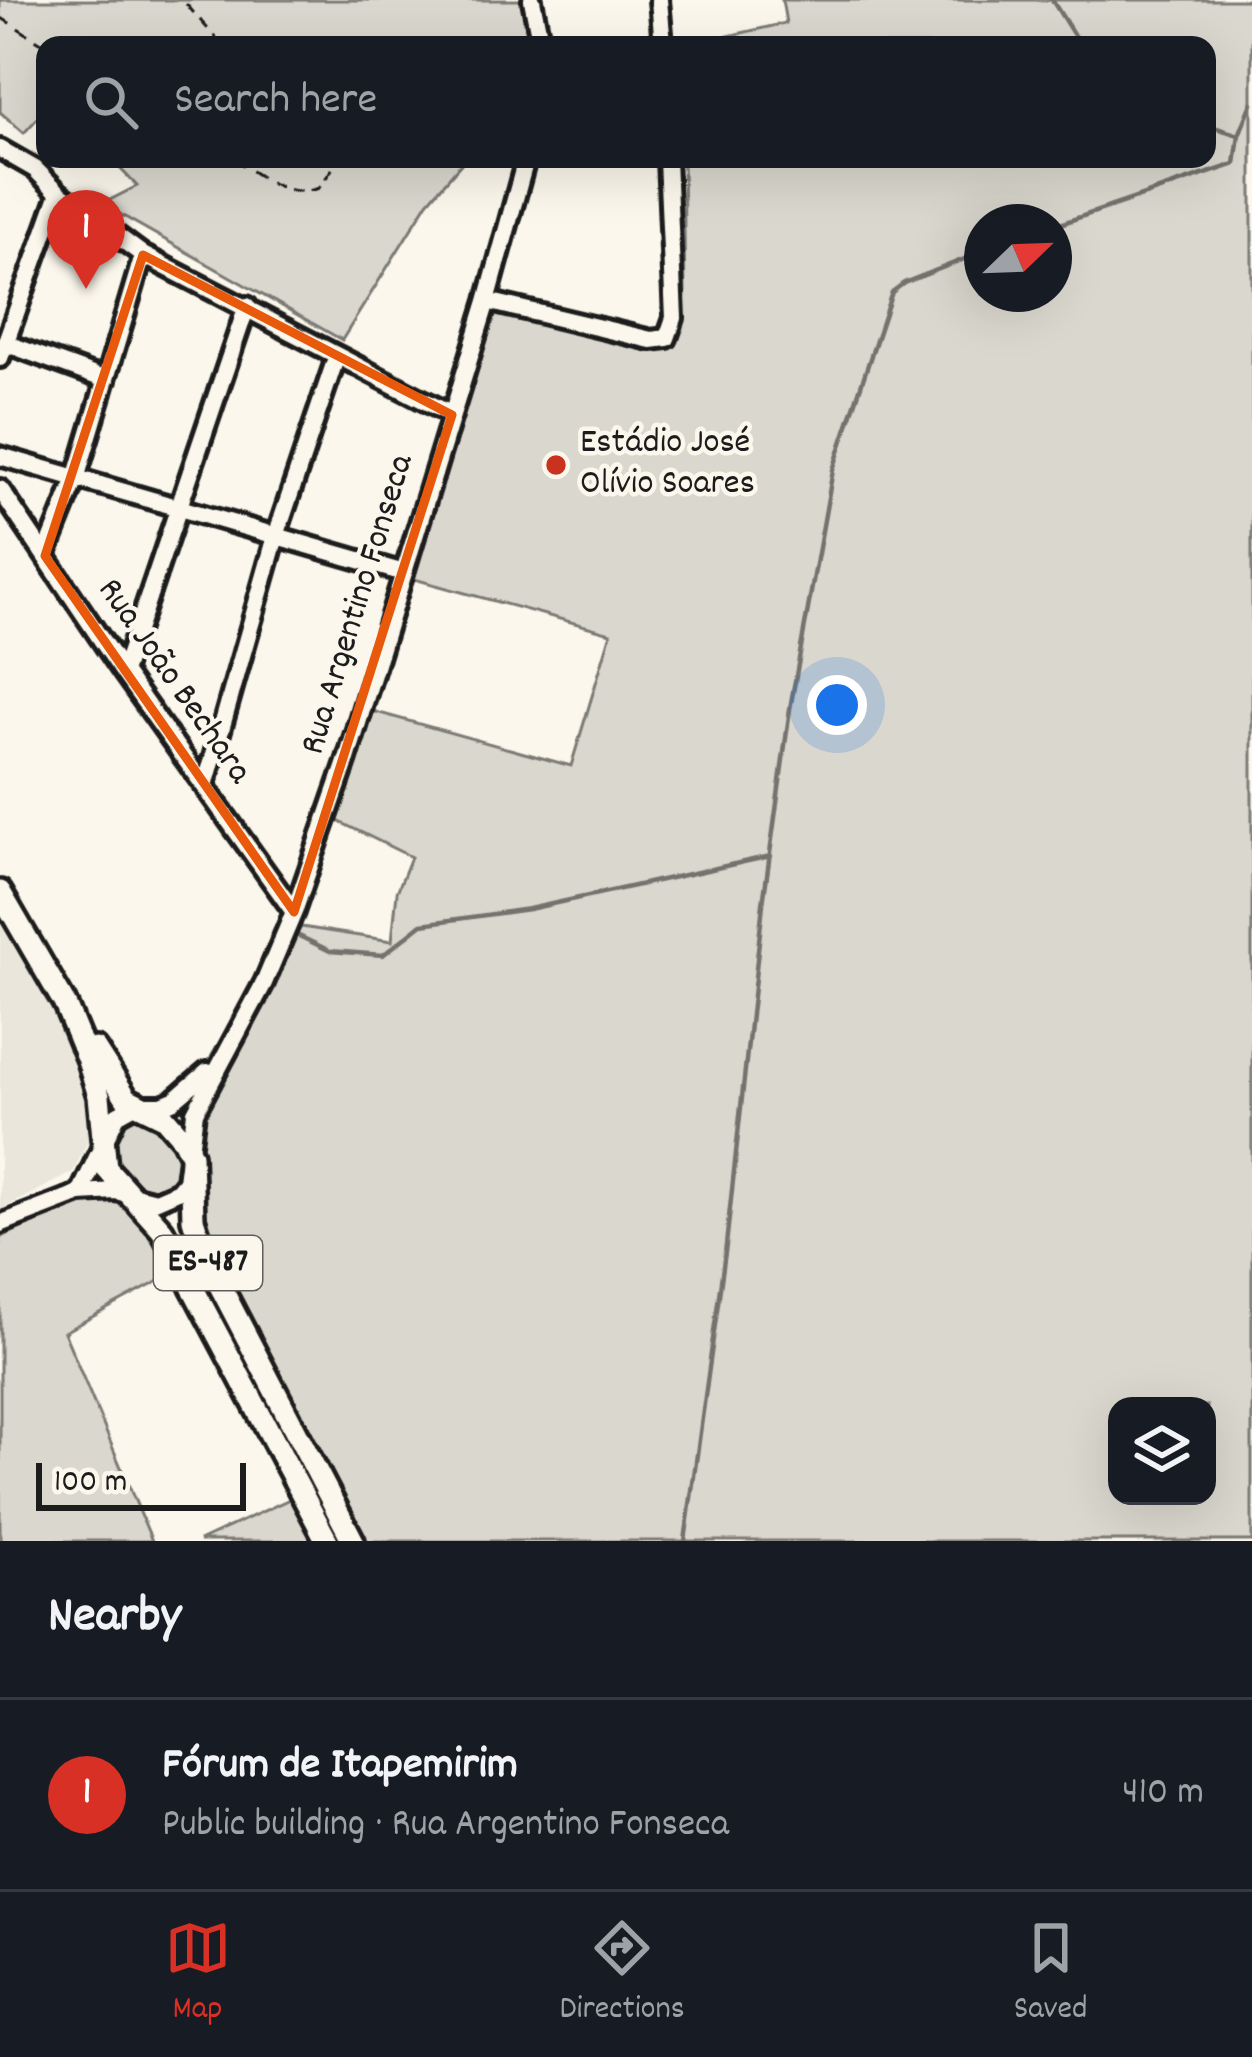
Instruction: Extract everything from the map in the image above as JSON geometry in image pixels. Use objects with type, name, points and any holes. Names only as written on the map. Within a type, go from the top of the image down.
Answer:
[{"type":"main road","name":"ES-487","points":[[0,892],[116,1084],[135,1106],[172,1123],[191,1155],[194,1219],[206,1258],[353,1541]]},
{"type":"main road","name":"ES-487","points":[[64,1004],[97,1082],[106,1168],[162,1230],[327,1541]]},
{"type":"street","points":[[532,0],[539,36]]},
{"type":"street","points":[[659,0],[662,36]]},
{"type":"street","points":[[0,148],[35,169],[59,193],[143,255],[452,415]]},
{"type":"street","name":"Rua Argentino Fonseca","points":[[221,1056],[263,982],[294,912],[347,758],[524,168]]},
{"type":"street","points":[[487,301],[651,340],[667,338],[674,318],[667,168]]},
{"type":"street","points":[[59,193],[3,350],[106,380]]},
{"type":"street","points":[[46,556],[76,479],[143,255]]},
{"type":"street","points":[[123,672],[247,307]]},
{"type":"street","points":[[206,786],[276,536],[336,358]]},
{"type":"street","points":[[0,456],[404,573]]},
{"type":"street","name":"Rua João Bechara","points":[[0,489],[294,912]]},
{"type":"street","points":[[80,1192],[114,1118],[135,1106],[174,1100],[221,1056]]},
{"type":"street","points":[[0,1224],[80,1192],[108,1190],[155,1201],[178,1191],[186,1181],[195,1112],[221,1056]]},
{"type":"path","points":[[186,4],[214,36]]},
{"type":"path","points":[[0,17],[36,39]]},
{"type":"path","points":[[247,168],[273,184],[300,192],[319,188],[333,168]]},
{"type":"highlighted area","points":[[143,255],[452,415],[294,912],[45,556]]},
{"type":"shaded area","points":[[0,0],[527,0],[531,36],[36,36],[36,120],[24,133],[0,112]]},
{"type":"shaded area","points":[[782,0],[1252,0],[1252,1541],[365,1541],[208,1237],[198,1160],[217,1071],[301,927],[392,941],[397,892],[411,857],[334,819],[369,710],[571,766],[611,633],[414,579],[494,303],[676,344],[685,296],[683,168],[1216,168],[1216,36],[728,36],[786,23]]},
{"type":"shaded area","points":[[120,168],[457,168],[428,202],[342,340],[102,204],[137,186]]},
{"type":"shaded area","points":[[0,909],[82,1055],[93,1097],[89,1139],[73,1172],[0,1210]]},
{"type":"shaded area","points":[[144,1116],[158,1123],[182,1151],[179,1180],[170,1191],[135,1183],[116,1158],[117,1132]]},
{"type":"shaded area","points":[[92,1195],[125,1196],[146,1217],[176,1272],[64,1332],[152,1541],[0,1541],[0,1238]]},
{"type":"shaded area","points":[[294,1497],[317,1541],[199,1541]]},
{"type":"waterway","points":[[1052,0],[1074,36]]},
{"type":"waterway","points":[[1072,220],[1235,164],[1239,135],[1252,103]]},
{"type":"waterway","points":[[1216,128],[1239,135]]},
{"type":"waterway","points":[[685,1541],[726,1245],[763,904],[790,709],[833,470],[892,292],[964,259]]},
{"type":"waterway","points":[[297,935],[330,951],[383,955],[422,924],[529,909],[771,856]]},
{"type":"place","name":"Fórum de Itapemirim","points":[[86,289]]},
{"type":"place","name":"Estádio José Olívio Soares","points":[[556,465]]}]
